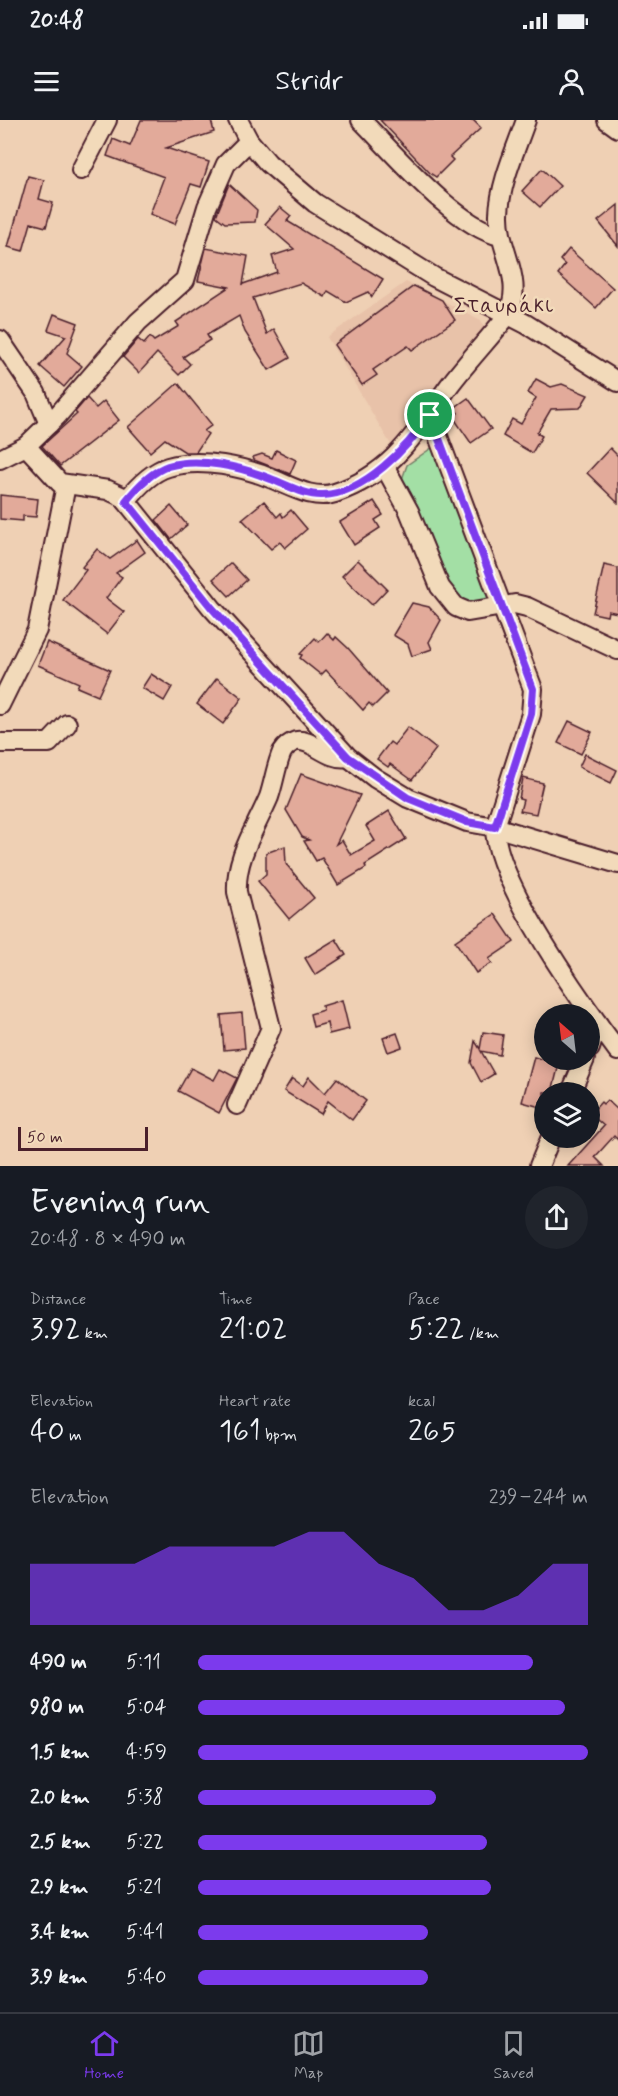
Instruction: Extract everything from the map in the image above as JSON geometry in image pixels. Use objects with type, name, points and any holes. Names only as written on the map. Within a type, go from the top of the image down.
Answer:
[{"type":"street","points":[[81,170],[107,120]]},
{"type":"street","points":[[238,120],[249,141],[279,174],[315,203],[434,277],[526,324],[618,382]]},
{"type":"street","points":[[361,120],[430,190],[485,232],[500,236]]},
{"type":"street","points":[[126,501],[152,475],[177,465],[211,465],[246,471],[321,496],[338,492],[385,467],[407,446],[449,386],[507,316],[516,294],[514,279],[500,236],[499,211],[526,120]]},
{"type":"street","points":[[607,120],[618,128]]},
{"type":"street","points":[[0,459],[26,446],[49,424],[138,322],[185,280],[207,207],[226,164],[249,141]]},
{"type":"street","points":[[0,340],[36,393],[49,424]]},
{"type":"street","points":[[430,415],[529,675],[534,704],[495,827],[495,842],[504,869],[564,974],[584,1004]]},
{"type":"street","points":[[26,446],[55,481],[66,485],[115,492],[126,501],[212,608],[348,757],[408,798],[467,822],[495,827],[618,864]]},
{"type":"street","points":[[385,467],[405,503],[440,586],[456,607],[468,612],[515,604],[537,610],[618,650]]},
{"type":"street","points":[[0,705],[37,630],[66,485]]},
{"type":"street","points":[[0,743],[49,743],[67,724]]},
{"type":"street","points":[[237,1105],[271,1028],[237,892],[237,879],[242,858],[273,785],[282,752],[289,744],[301,741],[334,757],[348,757]]},
{"type":"street","points":[[600,1027],[618,1051]]},
{"type":"street","points":[[539,1166],[546,1148]]},
{"type":"shaded area","points":[[406,282],[481,320],[485,329],[394,450],[327,337]]},
{"type":"green space","points":[[436,445],[494,599],[465,605],[453,594],[432,541],[429,542],[400,485],[407,465]]},
{"type":"building","points":[[141,120],[211,120],[214,132],[166,148],[209,162],[201,187],[191,184],[175,224],[150,214],[164,177],[107,156],[113,139],[130,146]]},
{"type":"building","points":[[380,120],[473,120],[481,128],[450,157],[453,160],[436,177]]},
{"type":"building","points":[[542,169],[560,186],[540,207],[522,191]]},
{"type":"building","points":[[28,176],[44,180],[39,199],[53,203],[46,227],[31,223],[23,251],[8,247]]},
{"type":"building","points":[[229,184],[257,210],[255,222],[225,223],[216,216]]},
{"type":"building","points":[[618,205],[618,246],[598,221]]},
{"type":"building","points":[[280,207],[291,216],[287,221],[383,279],[372,297],[368,292],[346,302],[328,291],[325,297],[301,283],[253,298],[267,334],[274,329],[290,358],[269,370],[245,332],[239,316],[207,335],[210,340],[183,357],[190,364],[179,375],[157,353],[139,373],[123,357],[138,339],[144,344],[150,337],[154,341],[179,326],[176,322],[229,287],[198,281],[206,248],[248,256],[243,284],[277,272],[272,256],[294,249],[265,224]]},
{"type":"building","points":[[569,249],[613,288],[596,308],[558,274],[565,265],[560,260]]},
{"type":"building","points":[[414,286],[442,300],[455,320],[412,350],[408,346],[373,370],[377,375],[362,385],[334,345]]},
{"type":"building","points":[[54,314],[78,323],[67,353],[82,366],[64,387],[40,366],[66,336],[48,330]]},
{"type":"building","points":[[536,379],[551,387],[562,384],[588,395],[580,408],[551,409],[537,433],[542,436],[532,453],[503,436],[512,419],[521,424],[536,398],[528,393]]},
{"type":"building","points":[[178,383],[212,425],[204,431],[208,434],[196,452],[185,452],[165,439],[150,452],[128,427]]},
{"type":"building","points":[[87,398],[96,408],[104,401],[119,420],[60,466],[42,446],[77,414],[75,412]]},
{"type":"building","points":[[468,398],[491,429],[471,443],[453,417],[458,413],[454,408]]},
{"type":"building","points":[[610,448],[618,456],[618,503],[587,473]]},
{"type":"building","points":[[276,450],[296,460],[290,474],[254,460],[253,457],[262,454],[272,458]]},
{"type":"building","points":[[0,495],[38,499],[36,517],[23,516],[23,521],[0,519]]},
{"type":"building","points":[[264,501],[277,517],[281,513],[283,517],[291,510],[307,529],[285,548],[280,542],[271,549],[242,519]]},
{"type":"building","points":[[374,501],[383,515],[375,520],[380,528],[354,545],[340,522]]},
{"type":"building","points":[[171,506],[187,525],[171,539],[156,520]]},
{"type":"building","points":[[137,540],[145,552],[116,573],[122,577],[106,598],[124,612],[107,634],[63,600],[86,570],[82,567],[97,549],[110,559]]},
{"type":"building","points":[[358,560],[387,589],[372,605],[342,576]]},
{"type":"building","points":[[231,563],[247,580],[229,596],[213,579]]},
{"type":"building","points":[[604,565],[618,568],[618,613],[608,611],[607,616],[593,613]]},
{"type":"building","points":[[412,603],[429,607],[441,620],[429,642],[432,649],[412,656],[408,644],[393,635]]},
{"type":"building","points":[[327,633],[334,640],[336,637],[348,648],[387,693],[373,707],[369,703],[363,710],[326,670],[321,675],[300,658],[302,655],[300,654],[315,638],[319,642]]},
{"type":"building","points":[[47,642],[110,670],[98,696],[77,687],[79,683],[38,665]]},
{"type":"building","points":[[151,674],[172,687],[164,701],[142,688]]},
{"type":"building","points":[[217,678],[242,698],[223,724],[197,704]]},
{"type":"building","points":[[569,721],[592,732],[581,754],[558,743]]},
{"type":"building","points":[[408,727],[436,749],[412,780],[390,764],[388,767],[377,759],[390,742],[394,745]]},
{"type":"building","points":[[585,754],[617,770],[611,783],[579,767]]},
{"type":"building","points":[[301,774],[360,795],[336,844],[342,840],[351,855],[375,841],[366,826],[389,811],[406,839],[338,885],[322,858],[316,861],[304,841],[309,840],[302,837],[286,810]]},
{"type":"building","points":[[523,778],[543,783],[536,814],[520,811],[523,800],[519,799]]},
{"type":"building","points":[[285,846],[286,864],[314,898],[289,919],[258,881],[266,874],[266,853]]},
{"type":"building","points":[[495,914],[514,942],[489,959],[492,963],[476,973],[455,941]]},
{"type":"building","points":[[336,939],[346,955],[315,975],[305,958]]},
{"type":"building","points":[[342,1000],[349,1029],[329,1034],[327,1023],[313,1027],[310,1014],[323,1010],[322,1006]]},
{"type":"building","points":[[242,1013],[245,1048],[224,1050],[221,1015]]},
{"type":"building","points":[[483,1032],[503,1035],[500,1055],[481,1051],[494,1074],[481,1082],[471,1063],[475,1041],[480,1049]]},
{"type":"building","points":[[397,1033],[402,1047],[388,1052],[383,1038]]},
{"type":"building","points":[[534,1057],[534,1070],[558,1070],[554,1082],[534,1082],[534,1105],[522,1102]]},
{"type":"building","points":[[191,1068],[214,1080],[220,1069],[237,1078],[219,1113],[178,1091]]},
{"type":"building","points":[[309,1077],[325,1093],[337,1078],[366,1101],[352,1120],[328,1101],[321,1114],[284,1091],[292,1078],[303,1086]]},
{"type":"building","points":[[607,1100],[618,1110],[618,1140],[614,1136],[595,1157],[604,1166],[568,1166],[584,1148],[600,1148],[600,1130],[604,1126],[600,1123],[600,1103],[603,1104]]},
{"type":"district","name":"Σταυράκι","points":[[504,306]]},
{"type":"route","points":[[430,415],[533,689],[534,704],[495,827],[467,822],[408,798],[375,778],[348,757],[212,608],[126,501],[152,475],[168,466],[182,464],[206,464],[260,474],[315,495],[335,493],[385,467],[412,440],[430,415]]}]
